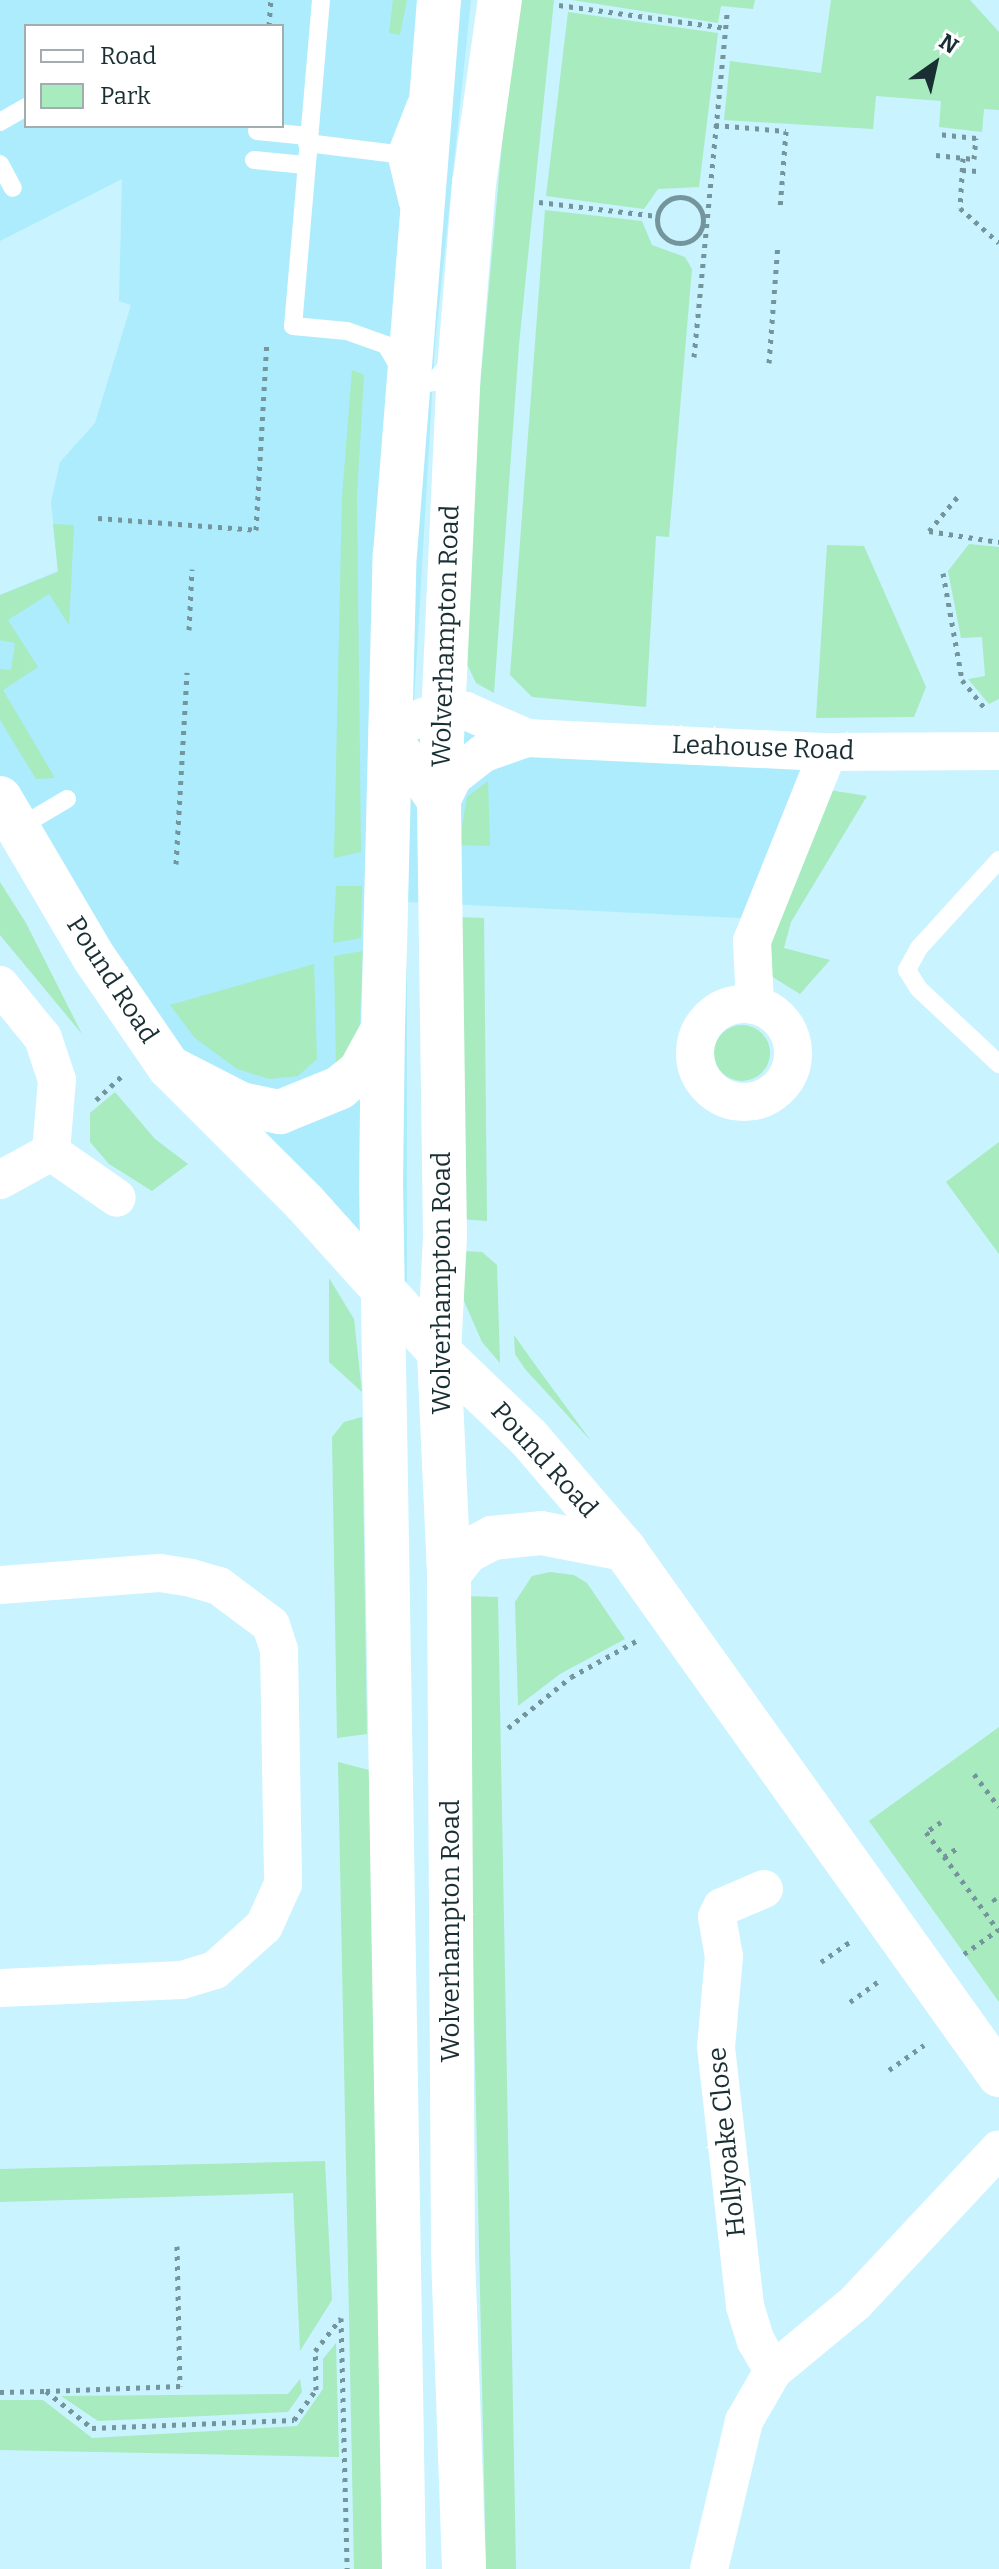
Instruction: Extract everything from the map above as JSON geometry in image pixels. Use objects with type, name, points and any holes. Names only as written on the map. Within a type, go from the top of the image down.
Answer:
[{"type":"main road","name":"Wolverhampton Road","points":[[404,2569],[383,1029],[388,730],[407,381],[439,0]]},
{"type":"main road","name":"Wolverhampton Road","points":[[464,2569],[453,2251],[449,1574],[439,1352],[445,1236],[439,806],[464,309],[500,0]]},
{"type":"main road","name":"Pound Road","points":[[9,813],[95,959],[169,1067],[305,1203],[439,1352],[529,1438],[624,1549],[999,2075]]},
{"type":"main road","points":[[169,1067],[241,1104],[280,1112],[339,1088],[360,1071],[383,1029]]},
{"type":"main road","points":[[449,1574],[466,1552],[492,1538],[541,1533],[624,1549]]},
{"type":"street","points":[[439,806],[388,730],[442,710]]},
{"type":"street","name":"Leahouse Road","points":[[442,710],[466,711],[527,738],[828,752],[999,751]]},
{"type":"street","name":"Leahouse Road","points":[[439,806],[453,777],[484,753],[527,738]]},
{"type":"street","points":[[755,1005],[752,941],[828,752]]},
{"type":"street","points":[[0,985],[43,1038],[57,1080],[51,1152]]},
{"type":"street","points":[[0,1180],[51,1152]]},
{"type":"street","points":[[51,1152],[117,1198]]},
{"type":"street","points":[[0,1585],[176,1576],[219,1586],[271,1625],[279,1649],[283,1884],[264,1926],[215,1970],[182,1980],[0,1988]]},
{"type":"street","name":"Hollyoake Close","points":[[764,1889],[722,1907],[717,1917],[724,1956],[716,2047],[745,2306],[756,2341],[773,2371]]},
{"type":"street","points":[[709,2569],[744,2421],[773,2371],[856,2302],[999,2149]]},
{"type":"lane","points":[[321,0],[293,326],[347,331],[386,345],[407,381],[419,385],[433,382],[447,370],[464,309]]},
{"type":"lane","points":[[418,249],[396,154],[434,60]]},
{"type":"lane","points":[[0,122],[24,108]]},
{"type":"lane","points":[[257,131],[396,154]]},
{"type":"lane","points":[[254,160],[305,165]]},
{"type":"lane","points":[[0,164],[13,188]]},
{"type":"lane","points":[[9,813],[67,799]]},
{"type":"lane","points":[[999,860],[919,948],[907,970],[919,989],[999,1064]]},
{"type":"path","points":[[269,24],[271,0]]},
{"type":"path","points":[[559,5],[726,28]]},
{"type":"path","points":[[694,357],[703,225],[727,12]]},
{"type":"path","points":[[715,125],[786,131],[780,209]]},
{"type":"path","points":[[936,155],[974,159],[976,138],[938,134]]},
{"type":"path","points":[[963,158],[960,208],[999,243]]},
{"type":"path","points":[[962,170],[978,171]]},
{"type":"path","points":[[685,198],[698,205],[703,225],[696,238],[675,243],[659,230],[657,216],[670,199],[685,198]]},
{"type":"path","points":[[539,202],[657,216]]},
{"type":"path","points":[[769,363],[778,244]]},
{"type":"path","points":[[98,518],[256,530],[268,324]]},
{"type":"path","points":[[959,495],[929,531],[999,542]]},
{"type":"path","points":[[189,630],[192,569]]},
{"type":"path","points":[[943,573],[962,680],[988,712]]},
{"type":"path","points":[[176,864],[187,672]]},
{"type":"path","points":[[508,1728],[571,1677],[639,1640]]},
{"type":"path","points":[[974,1774],[999,1807]]},
{"type":"path","points":[[941,1822],[926,1832],[998,1930],[959,1958]]},
{"type":"path","points":[[944,1857],[959,1847]]},
{"type":"path","points":[[993,1898],[999,1906]]},
{"type":"path","points":[[821,1962],[862,1933]]},
{"type":"path","points":[[850,2002],[889,1973]]},
{"type":"path","points":[[889,2070],[934,2037]]},
{"type":"path","points":[[0,2392],[180,2386],[177,2246]]},
{"type":"path","points":[[46,2391],[92,2428],[294,2420],[316,2390],[315,2351],[341,2318],[347,2569]]},
{"type":"shaded area","points":[[0,0],[471,0],[435,344],[413,720],[527,738],[828,752],[761,919],[407,902],[407,1317],[169,1067],[0,798],[0,595],[58,571],[51,502],[60,462],[95,423],[131,305],[119,301],[122,179],[0,241]]},
{"type":"green space","points":[[393,0],[407,0],[400,35],[389,33]]},
{"type":"green space","points":[[515,0],[554,0],[519,345],[494,693],[476,683],[465,660],[474,453]]},
{"type":"green space","points":[[572,0],[755,0],[753,9],[721,6],[718,23]]},
{"type":"green space","points":[[831,0],[970,0],[999,32],[999,110],[984,109],[982,132],[939,127],[941,101],[876,96],[873,129],[724,120],[730,61],[821,73]]},
{"type":"green space","points":[[568,12],[718,33],[699,187],[658,189],[644,209],[546,196]]},
{"type":"green space","points":[[545,210],[642,221],[652,245],[685,257],[692,269],[669,537],[656,536],[646,707],[532,697],[510,675]]},
{"type":"green space","points":[[352,370],[364,375],[357,495],[361,852],[334,858],[342,498]]},
{"type":"green space","points":[[53,524],[74,525],[69,625],[49,594],[8,620],[38,667],[3,690],[55,778],[36,779],[0,720],[0,669],[11,670],[15,643],[0,640],[0,595],[58,572]]},
{"type":"green space","points":[[969,544],[999,547],[999,699],[989,704],[968,679],[985,676],[982,637],[961,638],[948,571]]},
{"type":"green space","points":[[827,545],[864,546],[926,687],[914,717],[816,718]]},
{"type":"green space","points":[[488,781],[490,846],[459,845],[467,797]]},
{"type":"green space","points":[[829,790],[867,796],[791,922],[784,948],[830,960],[800,994],[771,976],[766,945]]},
{"type":"green space","points":[[0,882],[26,923],[82,1034],[0,935]]},
{"type":"green space","points":[[336,886],[362,886],[361,938],[333,943]]},
{"type":"green space","points":[[458,917],[484,918],[487,1221],[459,1219]]},
{"type":"green space","points":[[363,951],[359,1037],[336,1068],[334,956]]},
{"type":"green space","points":[[314,964],[317,1059],[298,1076],[270,1079],[237,1069],[195,1038],[170,1005]]},
{"type":"green space","points":[[742,1025],[762,1033],[770,1053],[762,1073],[742,1081],[722,1073],[714,1053],[722,1033]]},
{"type":"green space","points":[[115,1092],[155,1139],[188,1164],[152,1191],[109,1164],[90,1142],[90,1113]]},
{"type":"green space","points":[[999,1142],[999,1254],[946,1182]]},
{"type":"green space","points":[[463,1251],[482,1252],[497,1265],[500,1363],[482,1342],[464,1301]]},
{"type":"green space","points":[[329,1278],[354,1319],[362,1392],[329,1362]]},
{"type":"green space","points":[[514,1335],[591,1441],[525,1369],[515,1354]]},
{"type":"green space","points":[[362,1417],[367,1734],[337,1738],[332,1437],[344,1422]]},
{"type":"green space","points":[[550,1572],[574,1575],[587,1583],[625,1639],[560,1674],[518,1706],[515,1602],[532,1576]]},
{"type":"green space","points":[[465,1596],[498,1597],[516,2569],[486,2569]]},
{"type":"green space","points":[[999,1727],[999,2002],[869,1821]]},
{"type":"green space","points":[[338,1762],[369,1770],[386,2569],[354,2569]]},
{"type":"green space","points":[[325,2161],[332,2300],[300,2351],[293,2193],[0,2202],[0,2169]]},
{"type":"green space","points":[[336,2343],[339,2457],[0,2450],[0,2400],[43,2400],[92,2438],[297,2426],[323,2389],[323,2359]]},
{"type":"green space","points":[[300,2379],[302,2392],[288,2412],[98,2421],[61,2396],[288,2394]]}]
